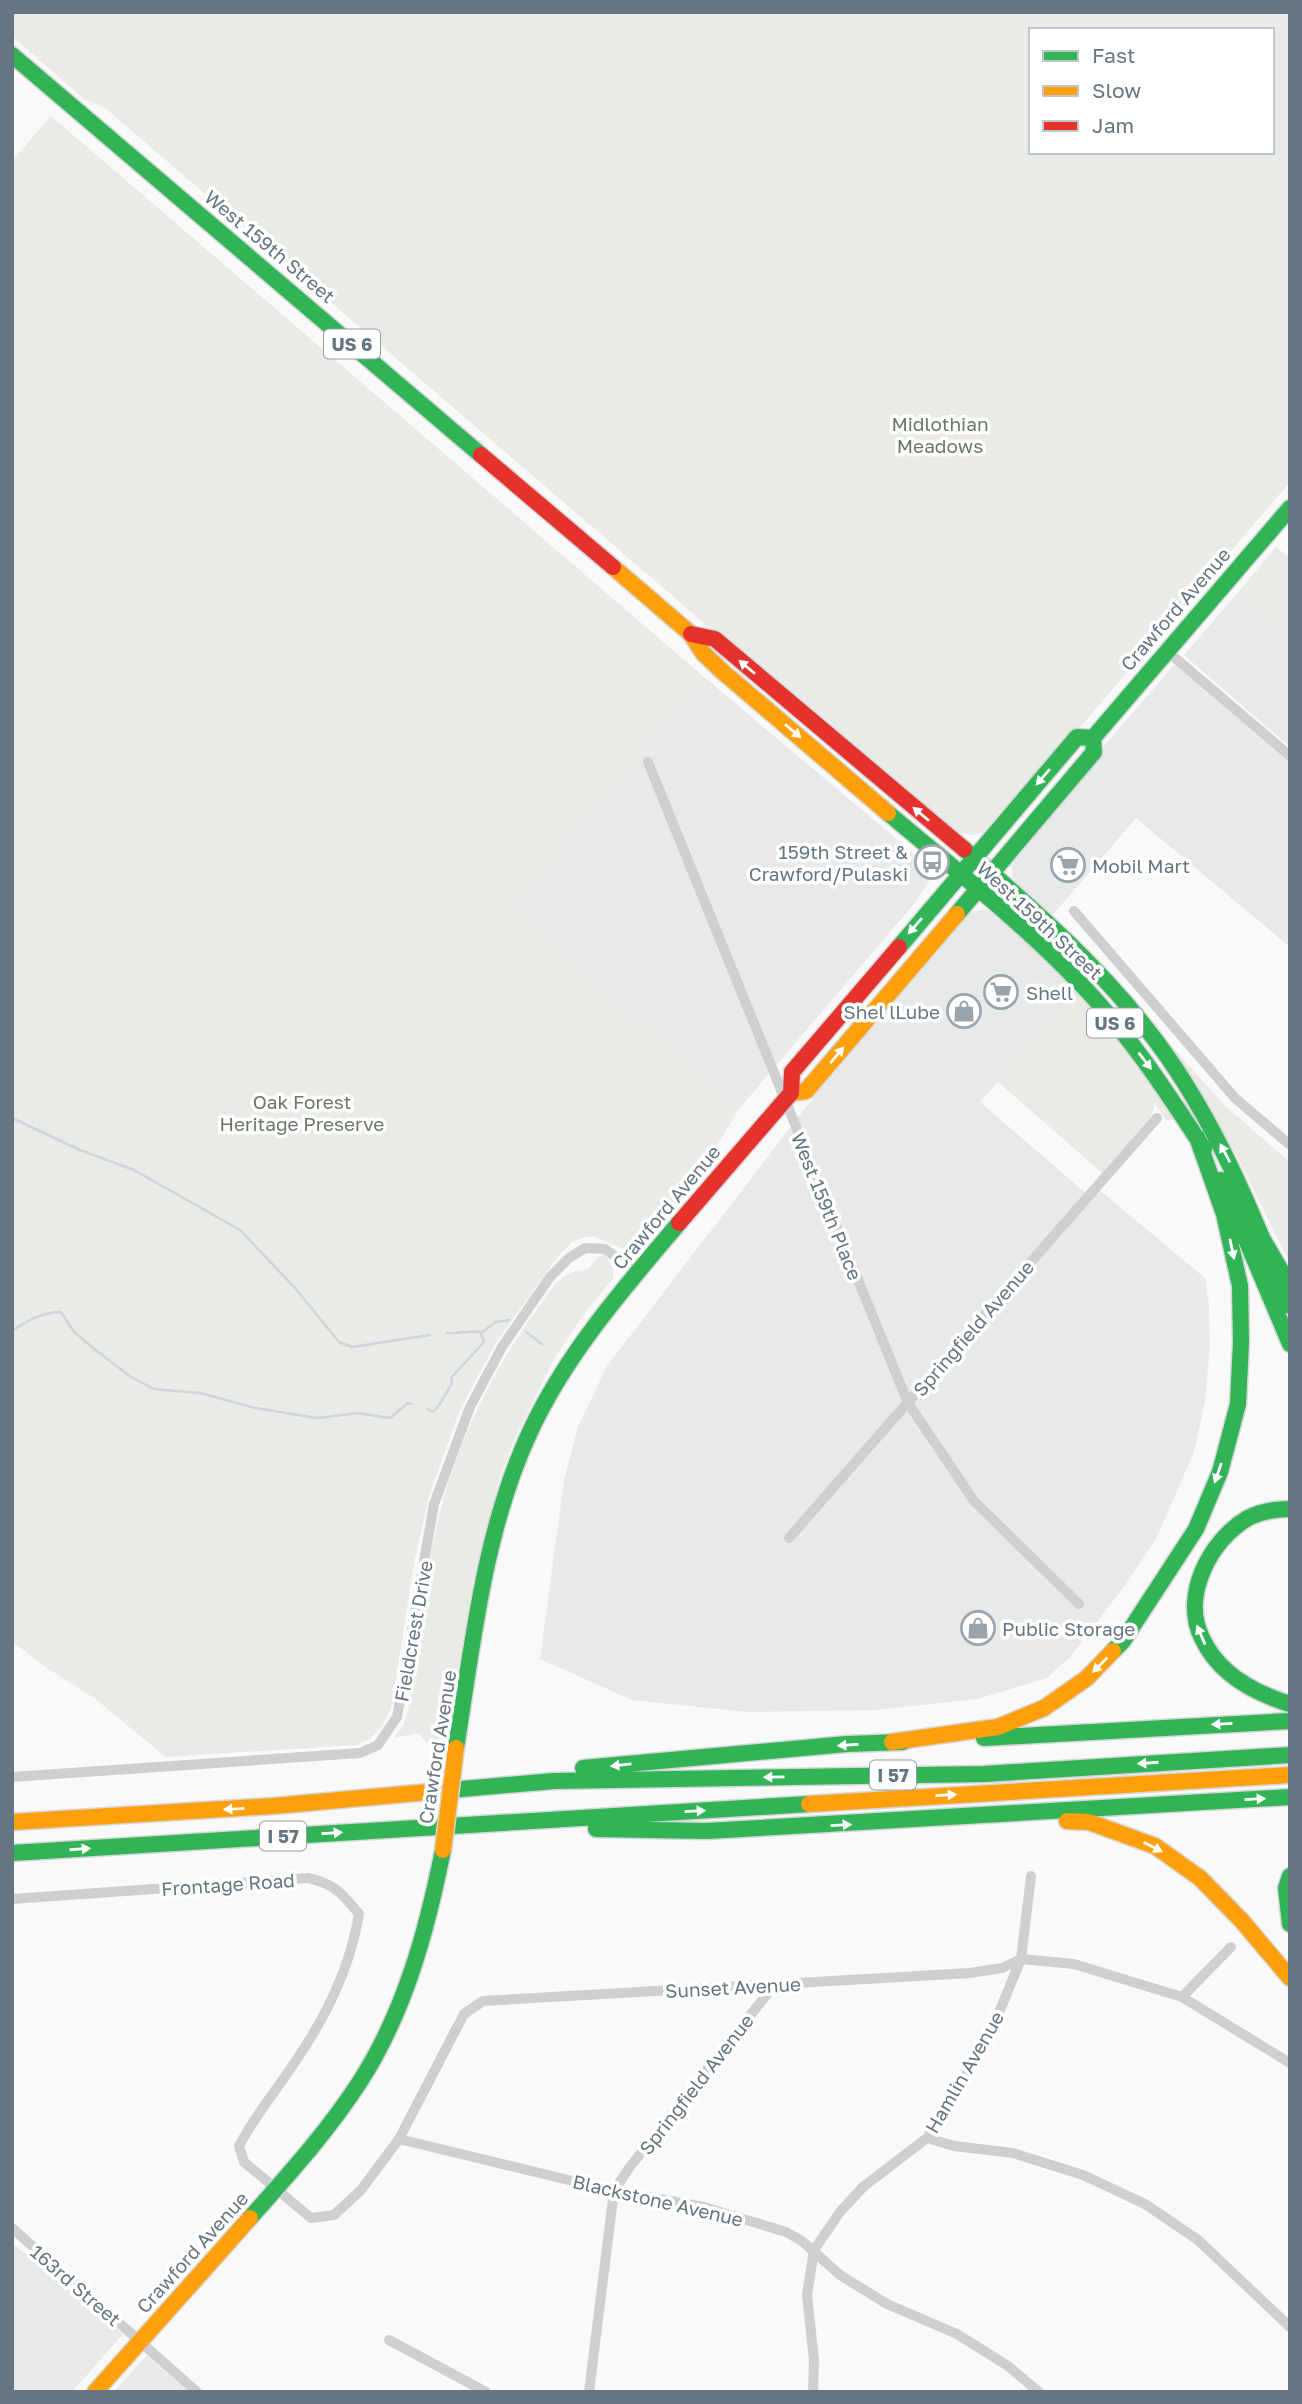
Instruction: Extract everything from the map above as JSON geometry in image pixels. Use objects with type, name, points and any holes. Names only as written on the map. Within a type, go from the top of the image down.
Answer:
[{"type":"main road","name":"West 159th Street","points":[[12,55],[691,634],[703,653],[723,672],[978,890],[1076,978],[1160,1081],[1197,1137],[1227,1193],[1290,1344]]},
{"type":"main road","name":"Crawford Avenue","points":[[788,1096],[806,1091],[978,890],[1094,752],[1093,738],[1290,508]]},
{"type":"main road","name":"West 159th Street","points":[[691,634],[715,639],[974,857],[1082,957],[1152,1036],[1208,1120],[1234,1171],[1290,1306]]},
{"type":"main road","name":"Crawford Avenue","points":[[95,2392],[276,2189],[331,2123],[374,2058],[395,2015],[418,1957],[433,1905],[456,1748],[495,1528],[516,1465],[544,1406],[587,1337],[637,1272],[788,1096],[792,1072],[1077,737],[1093,738]]},
{"type":"main road","points":[[892,1742],[998,1727],[1044,1708],[1087,1678],[1123,1641],[1196,1529],[1220,1472],[1238,1404],[1241,1342],[1240,1286],[1224,1214],[1197,1137]]},
{"type":"main road","points":[[1262,1238],[1290,1286]]},
{"type":"main road","points":[[1290,1509],[1264,1512],[1248,1518],[1226,1536],[1207,1560],[1196,1593],[1196,1622],[1209,1653],[1225,1669],[1270,1700],[1290,1704]]},
{"type":"main road","points":[[497,1786],[566,1770],[807,1748],[1290,1721]]},
{"type":"main road","name":"I 57","points":[[12,1822],[273,1807],[554,1781],[984,1774],[1290,1755]]},
{"type":"main road","name":"I 57","points":[[12,1853],[1290,1775]]},
{"type":"main road","points":[[553,1819],[599,1829],[707,1831],[1290,1797]]},
{"type":"main road","points":[[967,1817],[1089,1822],[1155,1846],[1200,1878],[1290,1978]]},
{"type":"main road","points":[[1290,1876],[1286,1888],[1290,1924]]},
{"type":"street","points":[[1167,652],[1290,756]]},
{"type":"street","name":"West 159th Place","points":[[648,762],[788,1096],[908,1403],[974,1502],[1079,1604]]},
{"type":"street","points":[[1074,911],[1235,1098],[1290,1145]]},
{"type":"street","name":"Springfield Avenue","points":[[789,1538],[1157,1118]]},
{"type":"street","name":"Fieldcrest Drive","points":[[12,1777],[360,1753],[377,1745],[397,1717],[434,1504],[470,1407],[502,1347],[550,1277],[569,1258],[585,1248],[605,1249],[637,1272]]},
{"type":"street","name":"Hamlin Avenue","points":[[813,2392],[814,2360],[807,2295],[814,2250],[863,2187],[927,2138],[987,2036],[1021,1959],[1031,1876]]},
{"type":"street","name":"Frontage Road","points":[[12,1899],[308,1878],[328,1883],[343,1894],[359,1914],[354,1947],[333,1998],[294,2064],[251,2124],[239,2146],[244,2162],[276,2189]]},
{"type":"street","points":[[1182,1997],[1231,1947]]},
{"type":"street","name":"Sunset Avenue","points":[[276,2189],[311,2218],[334,2215],[361,2190],[399,2139],[464,2014],[483,2001],[970,1973],[1002,1968],[1021,1959],[1074,1965],[1182,1997],[1290,2063]]},
{"type":"street","name":"Springfield Avenue","points":[[589,2392],[614,2190],[775,1984]]},
{"type":"street","points":[[927,2138],[954,2146],[1013,2152],[1083,2175],[1145,2204],[1198,2240],[1290,2327]]},
{"type":"street","name":"Blackstone Avenue","points":[[399,2139],[614,2190],[704,2207],[786,2232],[814,2250],[840,2275],[887,2304],[957,2334],[1008,2366],[1039,2392]]},
{"type":"street","name":"163rd Street","points":[[12,2228],[197,2392]]},
{"type":"street","points":[[389,2340],[486,2392]]},
{"type":"shaded area","points":[[1234,597],[1290,644],[1290,747],[1184,655]]},
{"type":"shaded area","points":[[1175,664],[1290,763],[1290,947],[1136,818],[1050,918],[1024,895],[1012,876],[1012,857],[1021,842]]},
{"type":"shaded area","points":[[703,676],[919,858],[930,870],[931,878],[915,903],[738,1110],[511,909]]},
{"type":"shaded area","points":[[985,909],[1002,916],[1081,988],[980,1102],[1089,1196],[1097,1188],[1205,1278],[1210,1346],[1205,1401],[1194,1452],[1156,1539],[1126,1584],[1071,1656],[1047,1678],[977,1699],[876,1710],[747,1712],[632,1700],[540,1659],[564,1480],[578,1427],[607,1366],[889,999],[964,914]]},
{"type":"shaded area","points":[[12,2243],[123,2334],[72,2392],[12,2392]]},
{"type":"shaded area","points":[[147,2355],[189,2392],[114,2392]]},
{"type":"green space","name":"Midlothian Meadows","points":[[12,12],[1290,12],[1290,482],[999,822],[977,834],[965,834],[952,829],[816,712],[704,623],[105,108],[84,99],[12,36]]},
{"type":"green space","name":"Oak Forest Heritage Preserve","points":[[51,116],[703,676],[511,909],[738,1110],[698,1178],[642,1245],[623,1249],[595,1237],[584,1237],[572,1242],[559,1255],[495,1344],[459,1412],[429,1496],[414,1563],[391,1708],[376,1733],[357,1745],[166,1757],[94,1698],[44,1666],[12,1641],[12,161]]},
{"type":"green space","points":[[1276,547],[1290,558],[1290,644],[1234,597]]},
{"type":"green space","points":[[1081,988],[1181,1120],[1166,1120],[1155,1103],[1150,1120],[1102,1173],[997,1081]]},
{"type":"green space","points":[[1160,1033],[1225,1106],[1290,1162],[1290,1264],[1236,1154]]},
{"type":"green space","points":[[606,1255],[613,1269],[613,1279],[586,1311],[555,1357],[501,1473],[474,1577],[444,1750],[426,1742],[418,1733],[394,1738],[404,1724],[408,1710],[425,1588],[439,1516],[465,1437],[503,1361],[550,1292],[569,1274],[587,1270],[599,1256]]},
{"type":"waterway","points":[[12,1118],[80,1150],[134,1170],[240,1230],[295,1288],[339,1342],[352,1347],[430,1335]]},
{"type":"waterway","points":[[12,1331],[35,1318],[61,1312],[74,1332],[93,1348],[131,1377],[154,1389],[200,1393],[255,1408],[317,1418],[358,1413],[390,1418],[408,1403],[411,1404]]},
{"type":"waterway","points":[[447,1333],[482,1332],[496,1322],[509,1320]]},
{"type":"waterway","points":[[427,1409],[433,1412],[440,1404],[452,1383],[451,1378],[484,1342],[482,1332]]},
{"type":"waterway","points":[[526,1332],[542,1344]]},
{"type":"traffic: fast","points":[[12,55],[481,455]]},
{"type":"traffic: fast","points":[[957,914],[1094,752],[1093,738],[1290,508]]},
{"type":"traffic: fast","points":[[899,947],[1077,737],[1093,738]]},
{"type":"traffic: fast","points":[[888,813],[1008,914],[1094,998],[1160,1082],[1204,1149]]},
{"type":"traffic: fast","points":[[964,849],[1040,916],[1089,964],[1113,988],[1156,1041],[1197,1103],[1232,1169],[1290,1306]]},
{"type":"traffic: fast","points":[[1113,1651],[1123,1641],[1196,1529],[1220,1472],[1238,1404],[1240,1286],[1224,1214],[1197,1137]]},
{"type":"traffic: fast","points":[[1221,1180],[1290,1344]]},
{"type":"traffic: fast","points":[[456,1748],[491,1548],[501,1510],[529,1434],[560,1377],[597,1323],[679,1223]]},
{"type":"traffic: fast","points":[[1262,1238],[1290,1286]]},
{"type":"traffic: fast","points":[[1290,1509],[1269,1511],[1248,1518],[1222,1540],[1203,1570],[1195,1605],[1196,1622],[1202,1638],[1217,1662],[1251,1688],[1290,1704]]},
{"type":"traffic: fast","points":[[984,1738],[1290,1721]]},
{"type":"traffic: fast","points":[[583,1768],[847,1744],[903,1742]]},
{"type":"traffic: fast","points":[[439,1791],[554,1781],[984,1774],[1290,1755]]},
{"type":"traffic: fast","points":[[596,1829],[707,1831],[1290,1797]]},
{"type":"traffic: fast","points":[[12,1853],[809,1804]]},
{"type":"traffic: fast","points":[[250,2218],[336,2116],[376,2054],[402,1998],[422,1940],[443,1850]]},
{"type":"traffic: fast","points":[[1290,1876],[1286,1888],[1290,1924]]},
{"type":"traffic: slow","points":[[613,567],[691,634],[703,653],[723,672],[888,813]]},
{"type":"traffic: slow","points":[[791,1093],[806,1091],[957,914]]},
{"type":"traffic: slow","points":[[892,1742],[998,1727],[1044,1708],[1087,1678],[1113,1651]]},
{"type":"traffic: slow","points":[[443,1850],[456,1748]]},
{"type":"traffic: slow","points":[[809,1804],[1290,1775]]},
{"type":"traffic: slow","points":[[12,1822],[273,1806],[439,1791]]},
{"type":"traffic: slow","points":[[1067,1821],[1089,1822],[1155,1846],[1200,1878],[1242,1921],[1290,1978]]},
{"type":"traffic: slow","points":[[95,2392],[250,2218]]},
{"type":"traffic: jam","points":[[481,455],[613,567]]},
{"type":"traffic: jam","points":[[691,634],[715,639],[964,849]]},
{"type":"traffic: jam","points":[[679,1223],[791,1093],[792,1072],[899,947]]},
{"type":"place","name":"159th Street & Crawford/Pulaski","points":[[932,862]]},
{"type":"place","name":"Mobil Mart","points":[[1068,865]]},
{"type":"place","name":"Shell","points":[[1001,992]]},
{"type":"place","name":"Shel lLube","points":[[964,1011]]},
{"type":"place","name":"Public Storage","points":[[978,1628]]}]
